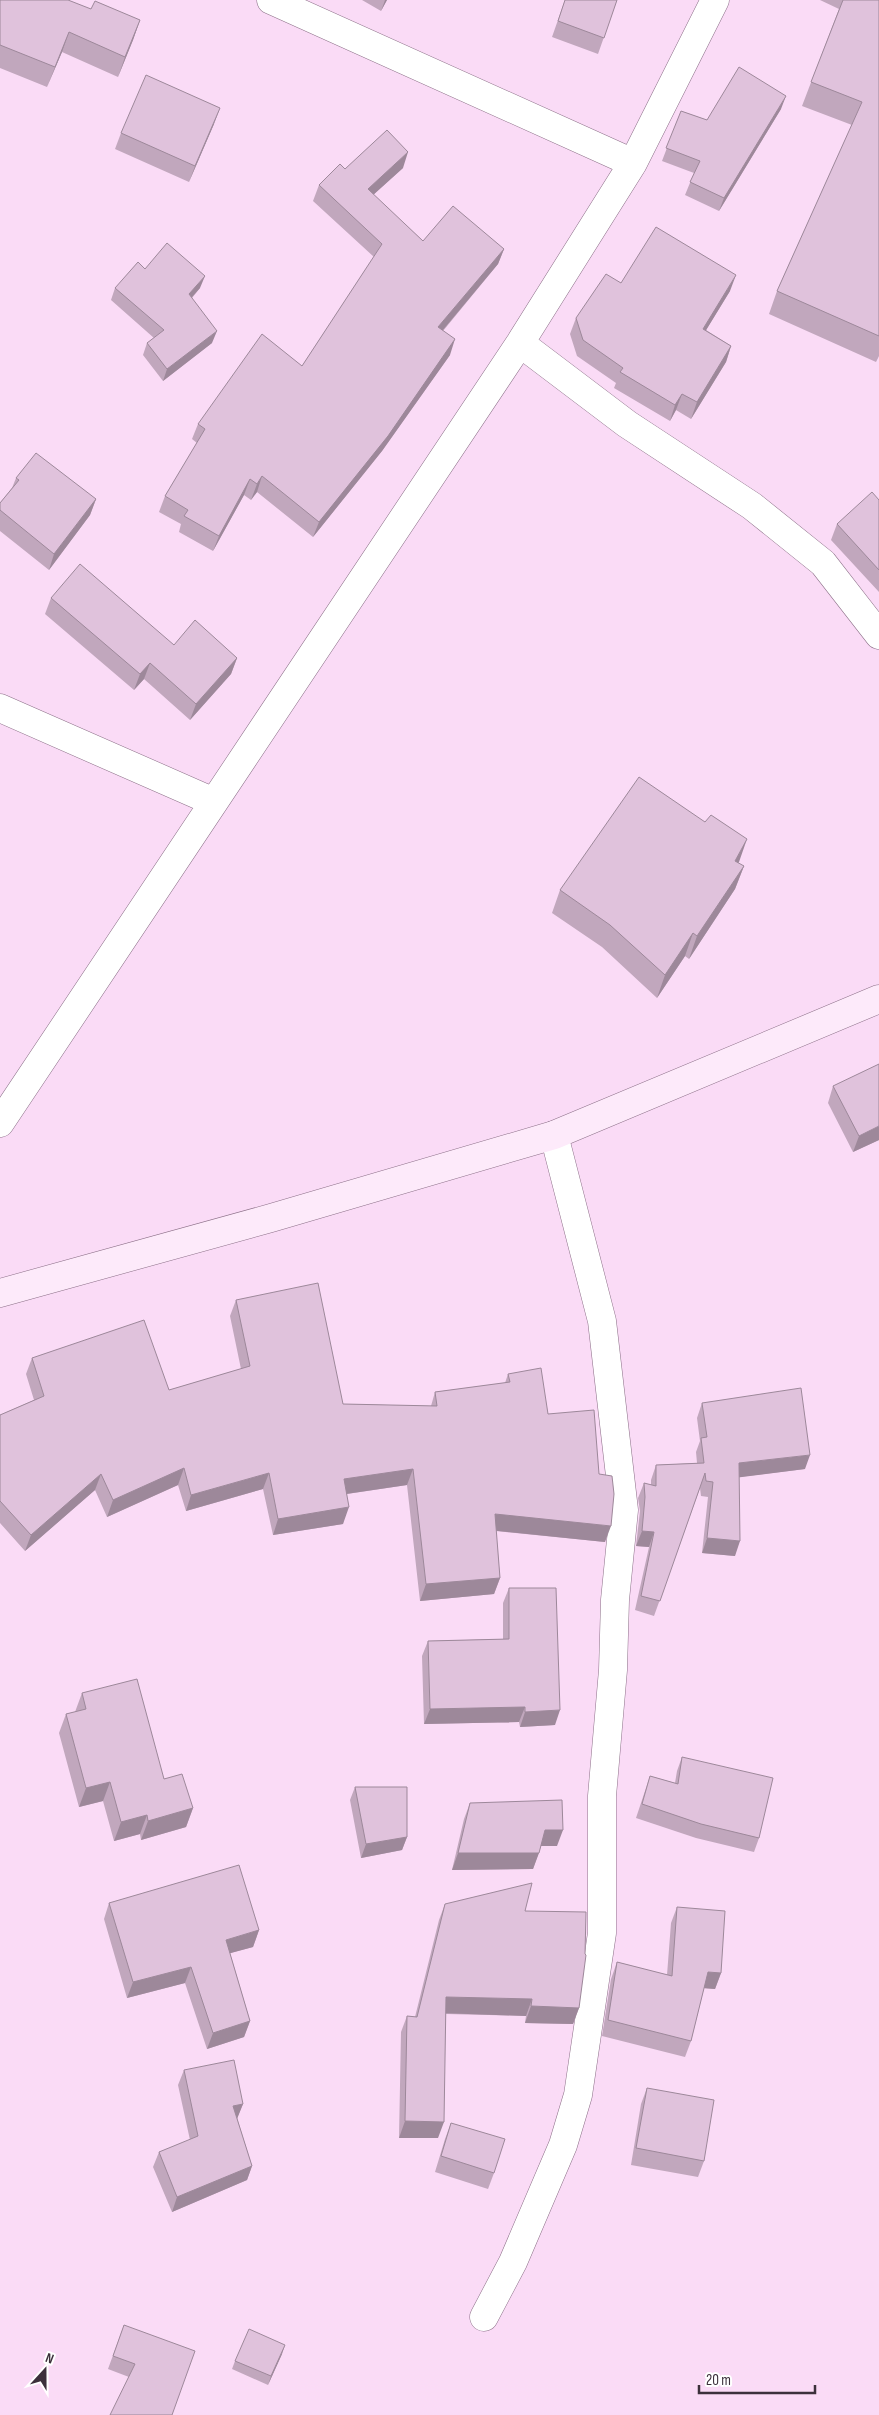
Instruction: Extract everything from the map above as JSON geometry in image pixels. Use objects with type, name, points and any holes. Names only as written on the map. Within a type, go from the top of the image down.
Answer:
[{"type":"street","points":[[271,0],[633,163]]},
{"type":"street","points":[[0,1123],[520,343],[633,163],[715,0]]},
{"type":"street","points":[[520,343],[627,424],[752,506],[823,563],[879,635]]},
{"type":"street","points":[[0,708],[214,802]]},
{"type":"street","points":[[0,1293],[271,1218],[554,1135],[879,999]]},
{"type":"street","points":[[484,2317],[513,2262],[563,2145],[578,2095],[602,1933],[602,1796],[613,1670],[615,1600],[624,1510],[602,1322],[554,1135]]},
{"type":"building","points":[[0,0],[68,0],[91,9],[95,1],[140,20],[125,57],[69,32],[55,67],[0,45]]},
{"type":"building","points":[[565,0],[617,0],[604,38],[558,21]]},
{"type":"building","points":[[843,0],[879,0],[879,336],[777,291],[862,102],[811,82]]},
{"type":"building","points":[[739,67],[786,96],[724,198],[690,182],[700,161],[666,148],[681,111],[707,120]]},
{"type":"building","points":[[146,75],[220,108],[195,166],[121,133]]},
{"type":"building","points":[[387,130],[408,152],[368,189],[423,241],[453,206],[504,249],[438,327],[455,339],[388,436],[319,522],[262,476],[257,484],[250,479],[219,536],[184,516],[188,510],[165,496],[205,429],[198,424],[262,334],[302,366],[382,244],[319,185],[340,164],[345,169]]},
{"type":"building","points":[[656,227],[736,275],[703,329],[731,346],[697,402],[682,394],[675,405],[620,372],[623,368],[583,340],[576,318],[606,274],[621,283]]},
{"type":"building","points":[[167,243],[205,276],[189,294],[217,331],[167,369],[147,343],[164,330],[115,288],[138,262],[145,269]]},
{"type":"building","points":[[36,453],[96,499],[54,554],[0,510],[0,503],[19,480],[16,478]]},
{"type":"building","points":[[872,492],[879,500],[879,570],[837,524]]},
{"type":"building","points":[[80,564],[174,645],[195,620],[237,658],[196,704],[150,663],[140,674],[51,598]]},
{"type":"building","points":[[639,777],[705,822],[711,815],[747,839],[735,861],[744,866],[697,936],[693,933],[665,975],[610,925],[560,890]]},
{"type":"building","points":[[879,1064],[879,1126],[859,1136],[833,1086]]},
{"type":"building","points":[[318,1283],[343,1404],[437,1406],[435,1392],[510,1382],[508,1374],[541,1368],[548,1414],[594,1410],[599,1474],[612,1476],[614,1494],[611,1526],[495,1514],[500,1578],[426,1584],[413,1469],[344,1479],[349,1507],[278,1519],[269,1473],[191,1495],[184,1468],[113,1500],[101,1474],[31,1535],[0,1501],[0,1415],[44,1396],[32,1358],[144,1320],[169,1390],[250,1366],[236,1300]]},
{"type":"building","points":[[801,1388],[810,1455],[739,1463],[740,1541],[707,1538],[713,1482],[706,1481],[705,1473],[660,1601],[641,1596],[654,1532],[642,1531],[645,1497],[644,1483],[656,1486],[656,1465],[704,1463],[701,1438],[707,1437],[702,1403]]},
{"type":"building","points":[[509,1588],[556,1588],[560,1710],[525,1712],[525,1707],[430,1709],[428,1641],[509,1639]]},
{"type":"building","points":[[137,1679],[164,1779],[182,1774],[193,1808],[148,1821],[147,1815],[121,1822],[110,1782],[86,1788],[66,1714],[86,1709],[82,1693]]},
{"type":"building","points":[[682,1757],[773,1778],[759,1838],[701,1824],[642,1804],[650,1776],[678,1784]]},
{"type":"building","points":[[355,1787],[407,1787],[407,1837],[366,1844]]},
{"type":"building","points":[[562,1800],[563,1830],[545,1830],[539,1853],[458,1853],[470,1803]]},
{"type":"building","points":[[239,1865],[259,1930],[226,1940],[250,2021],[213,2033],[191,1967],[133,1982],[109,1903]]},
{"type":"building","points":[[532,1883],[525,1911],[586,1912],[586,1955],[579,2008],[531,2006],[532,1999],[446,1997],[444,2122],[405,2121],[407,2016],[417,2017],[445,1904]]},
{"type":"building","points":[[677,1907],[725,1911],[721,1973],[708,1972],[691,2041],[608,2020],[617,1962],[672,1976]]},
{"type":"building","points":[[234,2060],[243,2104],[233,2106],[252,2166],[177,2197],[159,2152],[198,2136],[184,2070]]},
{"type":"building","points":[[647,2088],[714,2100],[704,2161],[636,2148]]},
{"type":"building","points":[[451,2123],[505,2139],[494,2173],[441,2156]]},
{"type":"building","points":[[124,2325],[195,2351],[172,2415],[110,2415],[135,2364],[113,2356]]},
{"type":"building","points":[[249,2329],[285,2345],[271,2376],[235,2361]]}]
